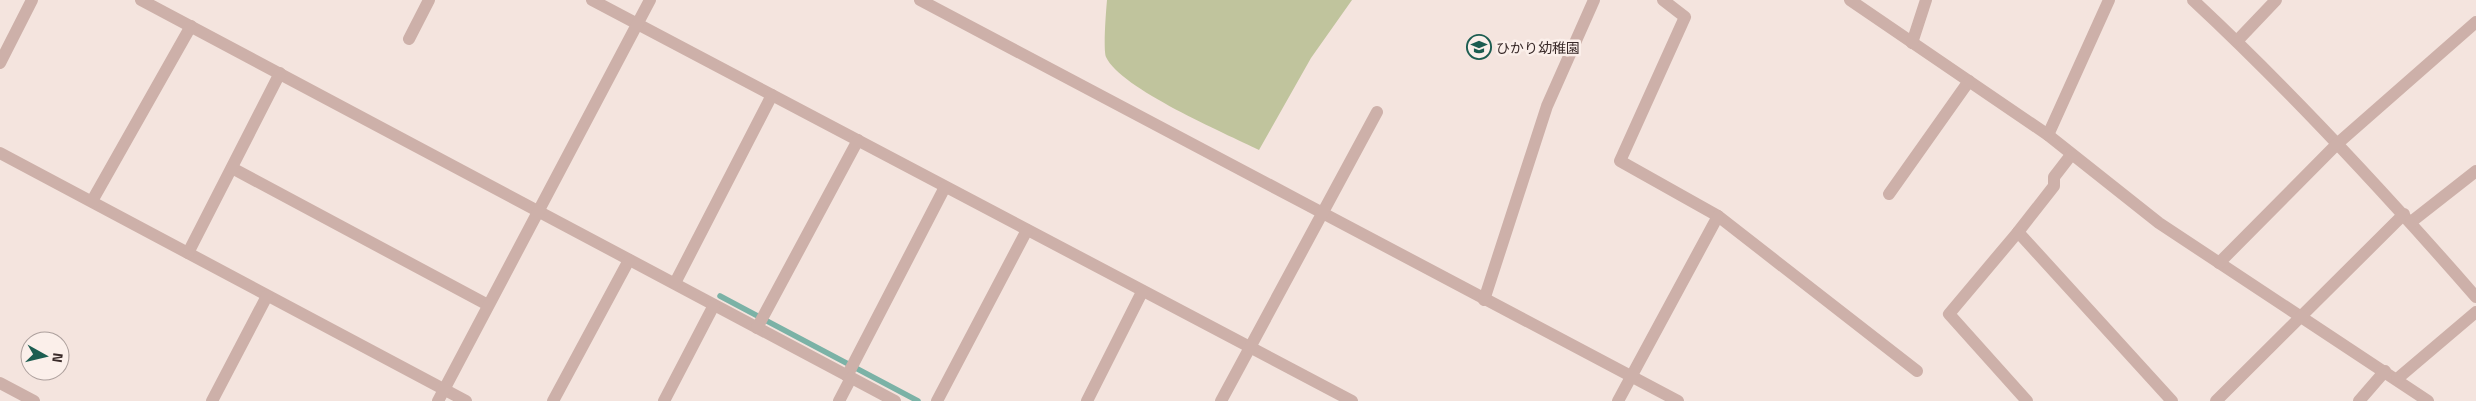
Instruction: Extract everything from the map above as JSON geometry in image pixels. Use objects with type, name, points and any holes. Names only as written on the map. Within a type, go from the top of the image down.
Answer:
[{"type":"street","points":[[0,63],[32,0]]},
{"type":"street","points":[[141,0],[714,305],[761,322],[850,372],[895,401]]},
{"type":"street","points":[[409,40],[429,0]]},
{"type":"street","points":[[592,0],[1142,292],[1250,346],[1352,401]]},
{"type":"street","points":[[438,401],[650,0]]},
{"type":"street","points":[[920,0],[1678,401]]},
{"type":"street","points":[[1484,300],[1546,106],[1594,0]]},
{"type":"street","points":[[1663,0],[1685,17],[1620,161],[1718,216],[1917,371]]},
{"type":"street","points":[[1850,0],[2048,134],[2071,155],[2160,223],[2428,401]]},
{"type":"street","points":[[1912,43],[1926,0]]},
{"type":"street","points":[[2048,134],[2110,0]]},
{"type":"street","points":[[2193,0],[2237,41],[2407,218],[2476,297]]},
{"type":"street","points":[[2237,41],[2276,0]]},
{"type":"street","points":[[2219,263],[2336,144],[2476,22]]},
{"type":"street","points":[[92,201],[191,26]]},
{"type":"street","points":[[188,253],[280,73]]},
{"type":"street","points":[[1889,194],[1969,81]]},
{"type":"street","points":[[675,283],[772,95]]},
{"type":"street","points":[[1221,401],[1377,112]]},
{"type":"street","points":[[761,322],[858,140]]},
{"type":"street","points":[[0,153],[466,401]]},
{"type":"street","points":[[2027,401],[1949,314],[2054,186],[2054,177],[2071,155]]},
{"type":"street","points":[[232,168],[488,305]]},
{"type":"street","points":[[2216,401],[2299,316],[2407,218],[2476,171]]},
{"type":"street","points":[[839,401],[850,372],[945,187]]},
{"type":"street","points":[[1618,401],[1718,216]]},
{"type":"street","points":[[937,401],[1027,230]]},
{"type":"street","points":[[2018,232],[2172,401]]},
{"type":"street","points":[[554,401],[629,260]]},
{"type":"street","points":[[1087,401],[1142,292]]},
{"type":"street","points":[[212,401],[267,296]]},
{"type":"street","points":[[664,401],[714,305]]},
{"type":"street","points":[[2397,379],[2476,312]]},
{"type":"street","points":[[2465,321],[2476,329]]},
{"type":"street","points":[[2359,401],[2386,372]]},
{"type":"street","points":[[0,383],[34,401]]},
{"type":"green space","points":[[1107,0],[1352,0],[1311,58],[1259,150],[1175,109],[1131,83],[1115,69],[1105,53]]},
{"type":"waterway","points":[[720,296],[918,401]]},
{"type":"place","name":"ひかり幼稚園","points":[[1479,47]]}]
